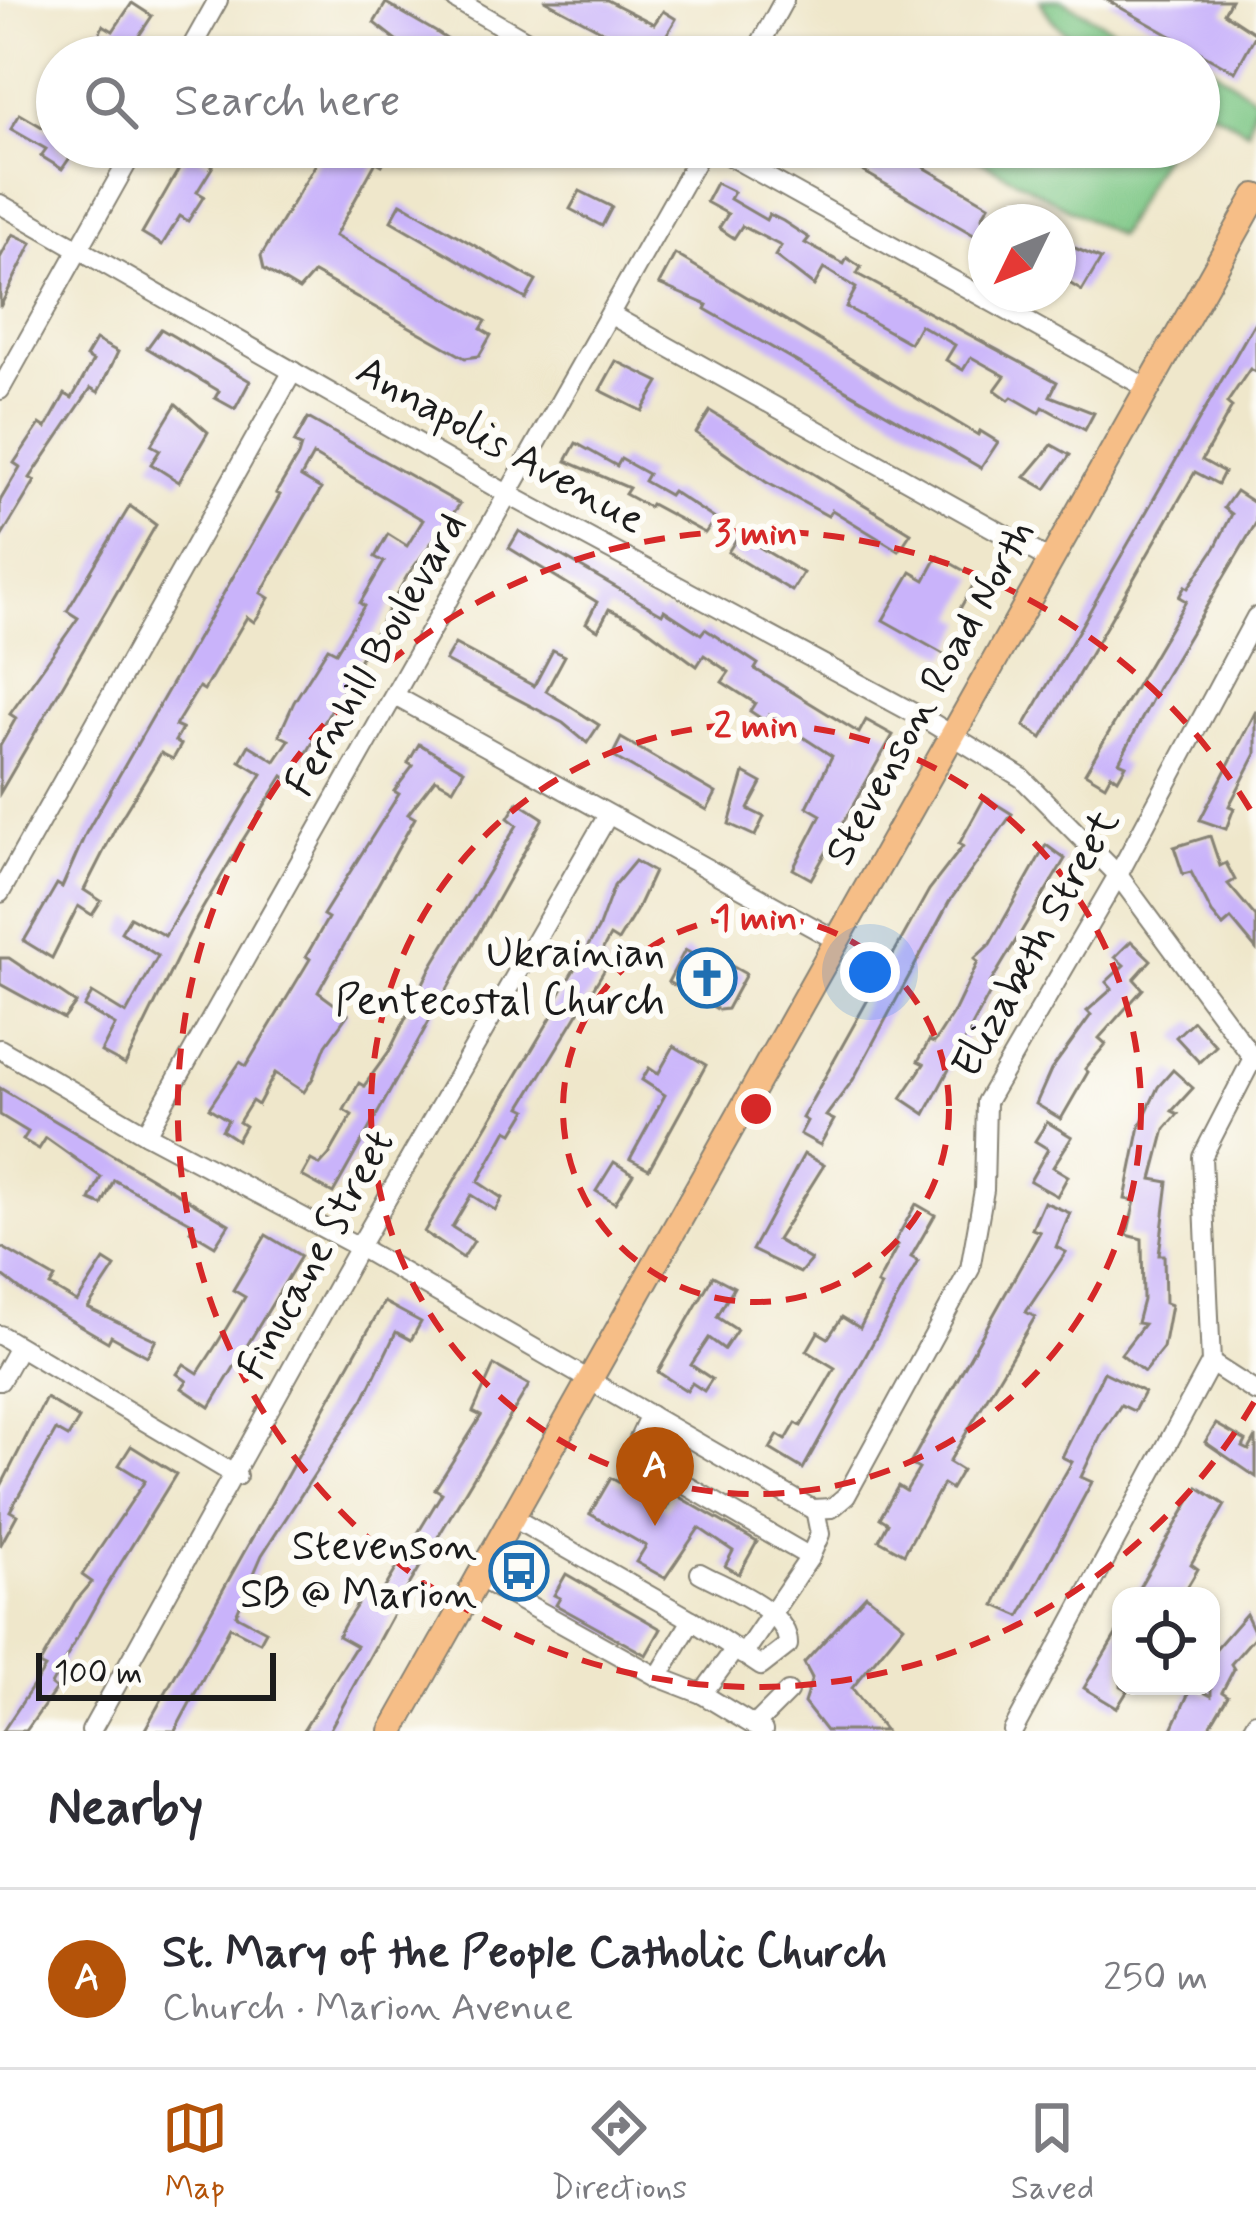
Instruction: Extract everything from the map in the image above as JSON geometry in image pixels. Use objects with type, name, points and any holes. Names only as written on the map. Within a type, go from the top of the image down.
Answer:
[{"type":"main road","name":"Stevenson Road North","points":[[392,1731],[1256,196]]},
{"type":"street","points":[[198,36],[218,0]]},
{"type":"street","points":[[456,0],[519,36]]},
{"type":"street","points":[[764,36],[784,0]]},
{"type":"street","points":[[0,390],[124,168]]},
{"type":"street","name":"Fernhill Boulevard","points":[[146,1134],[696,168]]},
{"type":"street","points":[[746,168],[1147,388]]},
{"type":"street","name":"Annapolis Avenue","points":[[0,204],[509,495],[952,734],[1022,778],[1118,875],[1254,1060]]},
{"type":"street","points":[[610,315],[1050,560]]},
{"type":"street","points":[[0,893],[293,371]]},
{"type":"street","name":"Elizabeth Street","points":[[824,1509],[846,1496],[970,1270],[984,1190],[986,1102],[1118,875],[1256,617]]},
{"type":"street","points":[[394,696],[836,940]]},
{"type":"street","name":"Finucane Street","points":[[91,1731],[359,1246],[608,815]]},
{"type":"street","points":[[0,1049],[824,1509],[810,1557],[773,1615],[702,1694]]},
{"type":"street","points":[[1013,1731],[1211,1363],[1202,1157],[1254,1060]]},
{"type":"street","points":[[0,1335],[236,1476]]},
{"type":"street","points":[[0,1381],[19,1347]]},
{"type":"street","points":[[1211,1363],[1256,1392]]},
{"type":"street","points":[[650,1415],[632,1454],[810,1557]]},
{"type":"street","points":[[510,1516],[765,1665],[788,1646],[786,1632],[773,1615],[700,1573]]},
{"type":"street","points":[[476,1576],[759,1728],[788,1692]]},
{"type":"street","points":[[658,1677],[692,1620]]},
{"type":"street","points":[[1251,1731],[1256,1722]]},
{"type":"green space","points":[[1040,0],[1062,0],[1126,36],[1071,36],[1053,21]]},
{"type":"green space","points":[[1220,73],[1256,99],[1248,131],[1220,116]]},
{"type":"green space","points":[[994,168],[1155,168],[1118,236],[1076,213],[1076,204],[1060,204]]},
{"type":"building","points":[[544,0],[607,0],[654,24],[663,11],[676,19],[666,36],[612,36]]},
{"type":"building","points":[[1107,0],[1231,0],[1224,13],[1256,34],[1235,72],[1220,64],[1220,36],[1171,36]]},
{"type":"building","points":[[132,3],[152,16],[139,36],[99,36],[103,25],[113,31]]},
{"type":"building","points":[[386,3],[442,36],[391,36],[374,23]]},
{"type":"building","points":[[20,114],[36,123],[36,143],[11,129]]},
{"type":"building","points":[[179,168],[212,168],[197,192],[204,196],[188,221],[180,216],[162,245],[142,233]]},
{"type":"building","points":[[313,168],[373,168],[335,236],[486,321],[481,329],[491,335],[479,356],[465,358],[314,273],[299,290],[264,269],[261,256]]},
{"type":"building","points":[[857,168],[925,168],[987,204],[968,204],[968,232]]},
{"type":"building","points":[[716,183],[734,192],[730,199],[766,220],[769,214],[809,238],[805,243],[844,264],[847,258],[861,267],[857,274],[1057,382],[1050,396],[1094,413],[1085,430],[1043,407],[1040,413],[1012,397],[1009,400],[995,390],[1005,376],[971,357],[963,370],[946,360],[955,345],[920,325],[910,343],[846,307],[856,288],[824,268],[814,286],[775,256],[781,246],[742,226],[734,238],[719,228],[728,214],[706,202]]},
{"type":"building","points":[[580,191],[612,207],[602,226],[570,209]]},
{"type":"building","points":[[401,203],[536,281],[526,299],[391,221]]},
{"type":"building","points":[[13,234],[32,243],[0,307],[0,258]]},
{"type":"building","points":[[1076,249],[1101,259],[1082,291],[1076,287]]},
{"type":"building","points":[[675,254],[978,435],[980,431],[998,442],[981,468],[705,309],[707,305],[659,284]]},
{"type":"building","points":[[1256,320],[1256,372],[1250,369],[1227,403],[1232,407],[1202,460],[1224,472],[1218,484],[1195,472],[1042,738],[1024,726]]},
{"type":"building","points":[[161,329],[250,381],[235,409],[215,398],[219,391],[147,348]]},
{"type":"building","points":[[96,340],[118,352],[105,379],[98,392],[91,388],[30,478],[35,481],[0,539],[0,501],[20,467],[14,463],[40,424],[46,428],[65,394],[72,398],[93,361],[86,357]]},
{"type":"building","points":[[616,361],[659,382],[642,411],[600,390]]},
{"type":"building","points":[[176,404],[208,432],[179,482],[151,464],[160,450],[151,445]]},
{"type":"building","points":[[710,411],[911,533],[899,551],[832,510],[828,516],[766,482],[696,433]]},
{"type":"building","points":[[308,418],[460,504],[407,576],[308,751],[287,779],[283,776],[239,846],[197,918],[125,1065],[101,1052],[115,1025],[84,1007],[92,993],[126,1014],[158,956],[121,932],[130,917],[165,936],[262,774],[240,761],[249,745],[275,761],[289,740],[279,735],[294,702],[328,648],[336,652],[364,606],[360,603],[384,562],[375,557],[388,534],[407,546],[423,520],[313,455],[301,477],[321,489],[261,593],[269,598],[259,615],[254,622],[247,617],[204,690],[199,687],[175,726],[182,729],[175,741],[181,745],[173,759],[161,753],[117,825],[84,890],[101,901],[92,915],[78,906],[52,958],[24,941],[57,884],[62,887],[86,833],[280,495],[276,493],[301,446],[294,443]]},
{"type":"building","points":[[576,443],[617,466],[621,459],[648,474],[644,481],[669,495],[672,491],[715,519],[705,533],[625,494],[629,488],[566,461]]},
{"type":"building","points":[[1052,445],[1070,455],[1046,489],[1025,477]]},
{"type":"building","points":[[1236,491],[1256,504],[1256,523],[1158,688],[1119,762],[1126,765],[1118,779],[1111,774],[1105,785],[1085,773],[1186,601],[1179,597],[1185,586],[1215,548],[1232,514],[1224,508]]},
{"type":"building","points":[[130,506],[156,525],[0,793],[0,746],[16,718],[10,714],[78,618],[67,611]]},
{"type":"building","points":[[519,531],[662,614],[664,610],[701,634],[705,629],[758,664],[755,669],[859,733],[866,720],[893,735],[811,879],[793,869],[821,815],[807,807],[832,756],[769,715],[765,721],[750,711],[755,703],[722,682],[729,672],[704,655],[697,666],[639,623],[609,609],[598,630],[586,623],[597,602],[509,548]]},
{"type":"building","points":[[739,535],[803,573],[792,591],[728,552]]},
{"type":"building","points":[[938,556],[977,578],[956,616],[966,622],[947,656],[883,620],[911,572],[925,580]]},
{"type":"building","points":[[455,644],[534,686],[553,650],[565,656],[546,691],[599,725],[587,743],[563,723],[445,661]]},
{"type":"building","points":[[1256,711],[1256,754],[1229,806],[1234,808],[1226,829],[1200,820]]},
{"type":"building","points":[[621,738],[716,793],[707,810],[612,756]]},
{"type":"building","points":[[419,744],[464,770],[453,789],[435,779],[408,814],[415,818],[318,992],[348,1014],[326,1045],[313,1078],[304,1092],[275,1073],[258,1105],[252,1101],[239,1122],[245,1126],[237,1140],[222,1130],[228,1120],[209,1108],[240,1062],[246,1066],[310,959],[306,956],[328,918],[323,915],[399,794],[394,791],[413,766],[408,763]]},
{"type":"building","points":[[744,773],[762,783],[748,809],[764,817],[755,836],[729,824]]},
{"type":"building","points":[[985,797],[1012,814],[949,902],[853,1080],[826,1116],[834,1120],[820,1145],[800,1134],[807,1121],[802,1118],[929,890],[963,846],[959,844]]},
{"type":"building","points":[[518,802],[543,818],[333,1193],[302,1176],[311,1160],[320,1165],[329,1155],[352,1115],[344,1110],[359,1083],[364,1086],[390,1050],[431,967],[517,825],[508,818]]},
{"type":"building","points":[[1210,836],[1220,866],[1226,863],[1235,880],[1228,884],[1256,917],[1256,949],[1231,919],[1223,926],[1191,872],[1183,874],[1174,847]]},
{"type":"building","points":[[1046,845],[1065,859],[988,987],[992,989],[925,1114],[901,1098],[924,1064],[918,1061],[929,1041],[934,1043],[955,1010],[978,962],[974,959],[990,944]]},
{"type":"building","points":[[635,861],[654,872],[636,911],[618,941],[610,936],[598,958],[608,964],[521,1107],[527,1110],[513,1133],[507,1130],[478,1182],[502,1198],[495,1210],[471,1195],[452,1227],[474,1241],[463,1258],[424,1232],[553,1014],[549,1012],[598,929],[614,886]]},
{"type":"building","points":[[1131,941],[1151,960],[1134,979],[1143,989],[1099,1038],[1106,1044],[1085,1069],[1088,1072],[1061,1119],[1036,1104],[1051,1070],[1091,1015],[1087,1011],[1112,989],[1106,982],[1124,965],[1115,957]]},
{"type":"building","name":"Ukrainian Pentecostal Church","points":[[685,950],[726,973],[730,965],[746,974],[727,1009],[719,1010],[668,982]]},
{"type":"building","points":[[0,958],[9,958],[76,1003],[64,1019],[0,984]]},
{"type":"building","points":[[1193,1021],[1216,1046],[1199,1062],[1176,1037]]},
{"type":"building","points":[[674,1046],[706,1065],[649,1169],[630,1159],[665,1095],[642,1080],[649,1068],[658,1074]]},
{"type":"building","points":[[1173,1070],[1193,1088],[1172,1111],[1178,1114],[1165,1129],[1152,1179],[1168,1182],[1159,1255],[1164,1255],[1165,1303],[1171,1305],[1163,1348],[1144,1372],[1121,1354],[1144,1324],[1137,1323],[1143,1300],[1142,1239],[1127,1235],[1135,1201],[1125,1199],[1140,1126],[1158,1087]]},
{"type":"building","points":[[0,1088],[229,1224],[215,1246],[190,1231],[194,1224],[114,1180],[102,1205],[90,1200],[101,1177],[46,1138],[39,1149],[23,1140],[28,1132],[0,1115]]},
{"type":"building","points":[[1047,1122],[1072,1137],[1053,1167],[1068,1176],[1057,1196],[1030,1181],[1048,1149],[1035,1141]]},
{"type":"building","points":[[804,1154],[824,1165],[777,1240],[811,1260],[800,1273],[752,1250]]},
{"type":"building","points":[[614,1162],[633,1174],[615,1203],[596,1191]]},
{"type":"building","points":[[1044,1202],[1070,1213],[1056,1247],[1066,1252],[1026,1312],[1035,1317],[949,1462],[962,1470],[951,1489],[943,1484],[904,1554],[879,1540],[888,1523],[880,1518],[898,1486],[906,1491],[919,1469],[910,1464],[1040,1232],[1032,1229]]},
{"type":"building","points":[[916,1204],[935,1215],[911,1257],[918,1261],[803,1469],[770,1449],[778,1435],[786,1440],[796,1423],[801,1426],[835,1368],[807,1351],[818,1332],[828,1338],[842,1317],[860,1328],[898,1245],[894,1243]]},
{"type":"building","points":[[266,1235],[301,1256],[210,1407],[182,1388],[187,1381],[177,1374],[184,1364],[198,1373],[218,1342],[245,1297],[233,1290]]},
{"type":"building","points":[[0,1246],[55,1278],[50,1286],[77,1302],[104,1260],[115,1267],[88,1308],[156,1340],[147,1356],[111,1336],[108,1342],[26,1294],[0,1274]]},
{"type":"building","points":[[713,1276],[734,1287],[717,1317],[737,1330],[724,1349],[709,1338],[691,1365],[712,1379],[704,1391],[692,1383],[687,1391],[658,1372]]},
{"type":"building","points":[[384,1302],[421,1322],[411,1340],[396,1332],[364,1398],[262,1555],[236,1615],[266,1631],[260,1642],[230,1627],[175,1731],[144,1731]]},
{"type":"building","points":[[494,1365],[529,1385],[405,1592],[329,1731],[303,1731],[356,1646],[338,1636],[344,1625],[364,1594],[377,1601],[442,1493],[435,1489],[481,1416],[473,1412]]},
{"type":"building","points":[[1104,1372],[1144,1392],[1134,1411],[1121,1405],[1101,1435],[1081,1477],[1092,1482],[1020,1616],[995,1605],[1072,1462],[1062,1457]]},
{"type":"building","points":[[46,1398],[79,1419],[68,1437],[56,1430],[10,1511],[17,1515],[0,1546],[0,1488]]},
{"type":"building","points":[[1216,1424],[1246,1441],[1243,1447],[1249,1450],[1256,1437],[1256,1477],[1205,1442]]},
{"type":"building","points":[[131,1446],[176,1474],[100,1597],[51,1685],[56,1689],[26,1731],[3,1731],[45,1668],[39,1665],[75,1602],[92,1582],[82,1575],[145,1481],[119,1465]]},
{"type":"building","points":[[611,1478],[666,1509],[674,1494],[757,1542],[739,1574],[725,1566],[733,1551],[699,1528],[665,1578],[636,1562],[646,1546],[590,1514]]},
{"type":"building","points":[[1198,1487],[1225,1505],[1191,1564],[1198,1569],[1187,1587],[1139,1587]]},
{"type":"building","points":[[566,1574],[661,1629],[646,1655],[556,1605],[560,1598],[554,1595]]},
{"type":"building","points":[[866,1595],[904,1625],[852,1688],[885,1731],[826,1731],[804,1703],[812,1678],[804,1663]]},
{"type":"building","points":[[1246,1614],[1256,1635],[1231,1664],[1234,1669],[1222,1692],[1228,1696],[1207,1731],[1171,1731],[1188,1695],[1220,1695],[1220,1644]]},
{"type":"building","points":[[1112,1641],[1112,1695],[1125,1695],[1117,1708],[1084,1688]]},
{"type":"place","name":"Ukrainian Pentecostal Church","points":[[707,978]]},
{"type":"place","name":"St. Mary of the People Catholic Church","points":[[655,1526]]},
{"type":"place","name":"Stevenson SB @ Marion","points":[[519,1571]]}]
